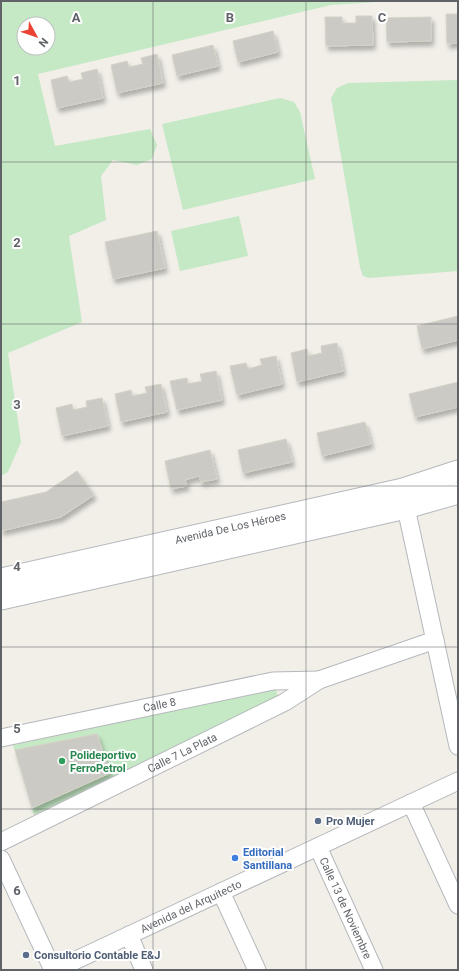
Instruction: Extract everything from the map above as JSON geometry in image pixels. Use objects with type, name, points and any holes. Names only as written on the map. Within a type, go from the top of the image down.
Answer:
[{"type":"street","name":"Avenida De Los Héroes","points":[[1,579],[402,489],[458,471]]},
{"type":"street","name":"Avenida De Los Héroes","points":[[1,599],[406,508],[458,493]]},
{"type":"street","points":[[406,508],[458,746]]},
{"type":"street","points":[[319,680],[435,640]]},
{"type":"street","name":"Calle 8","points":[[1,738],[273,681],[319,680]]},
{"type":"street","name":"Calle 7 La Plata","points":[[1,842],[286,702],[319,680]]},
{"type":"street","name":"Avenida del Arquitecto","points":[[54,970],[458,781]]},
{"type":"street","points":[[411,803],[458,905]]},
{"type":"street","name":"Calle 13 de Noviembre","points":[[318,847],[374,970]]},
{"type":"street","points":[[1,859],[54,970]]},
{"type":"street","points":[[220,892],[257,970]]},
{"type":"street","points":[[129,935],[144,970]]},
{"type":"green space","points":[[1,1],[393,1],[331,5],[38,74],[55,146],[150,129],[157,145],[152,159],[137,165],[113,160],[101,176],[106,220],[69,236],[82,322],[8,353],[21,442],[8,472],[1,476]]},
{"type":"green space","points":[[458,80],[458,271],[369,278],[363,276],[360,267],[331,98],[337,88],[348,83]]},
{"type":"green space","points":[[280,98],[294,102],[300,112],[315,179],[183,210],[162,124]]},
{"type":"green space","points":[[239,216],[248,256],[180,271],[171,231]]},
{"type":"green space","points":[[276,689],[278,699],[34,815],[13,745]]},
{"type":"building","points":[[446,14],[458,14],[458,43],[447,44]]},
{"type":"building","points":[[356,16],[372,16],[373,45],[326,46],[325,17],[342,17],[342,23],[356,23]]},
{"type":"building","points":[[431,17],[431,41],[387,42],[386,18]]},
{"type":"building","points":[[273,31],[278,52],[238,62],[233,41]]},
{"type":"building","points":[[213,45],[218,66],[177,76],[172,55]]},
{"type":"building","points":[[157,54],[163,83],[117,93],[111,65],[127,61],[129,67],[143,64],[141,58]]},
{"type":"building","points":[[97,69],[103,98],[57,108],[51,80],[67,76],[69,82],[83,79],[81,73]]},
{"type":"building","points":[[157,231],[165,268],[113,279],[105,242]]},
{"type":"building","points":[[458,316],[458,340],[422,349],[417,326]]},
{"type":"building","points":[[337,343],[343,371],[297,382],[291,353],[307,349],[308,356],[322,353],[321,346]]},
{"type":"building","points":[[276,356],[282,384],[237,395],[230,366],[246,363],[248,369],[262,365],[260,359]]},
{"type":"building","points":[[216,371],[222,400],[177,410],[170,381],[187,378],[188,384],[202,381],[200,374]]},
{"type":"building","points":[[458,382],[458,407],[415,417],[409,394]]},
{"type":"building","points":[[161,384],[167,412],[121,422],[115,394],[131,390],[132,396],[147,393],[145,387]]},
{"type":"building","points":[[102,398],[108,426],[62,436],[56,408],[72,404],[73,410],[87,407],[86,401]]},
{"type":"building","points":[[365,422],[371,444],[322,456],[317,433]]},
{"type":"building","points":[[286,439],[292,462],[243,473],[238,450]]},
{"type":"building","points":[[210,450],[217,479],[201,482],[199,476],[185,480],[187,486],[171,489],[165,461]]},
{"type":"building","points":[[77,471],[94,495],[61,517],[1,531],[1,502],[46,492]]},
{"type":"building","name":"Polideportivo FerroPetrol","points":[[97,734],[110,773],[32,808],[15,750]]},
{"type":"place","name":"Polideportivo FerroPetrol","points":[[62,761]]},
{"type":"place","name":"Pro Mujer","points":[[318,821]]},
{"type":"place","name":"Editorial Santillana","points":[[235,858]]},
{"type":"place","name":"Consultorio Contable E&J","points":[[26,955]]}]
